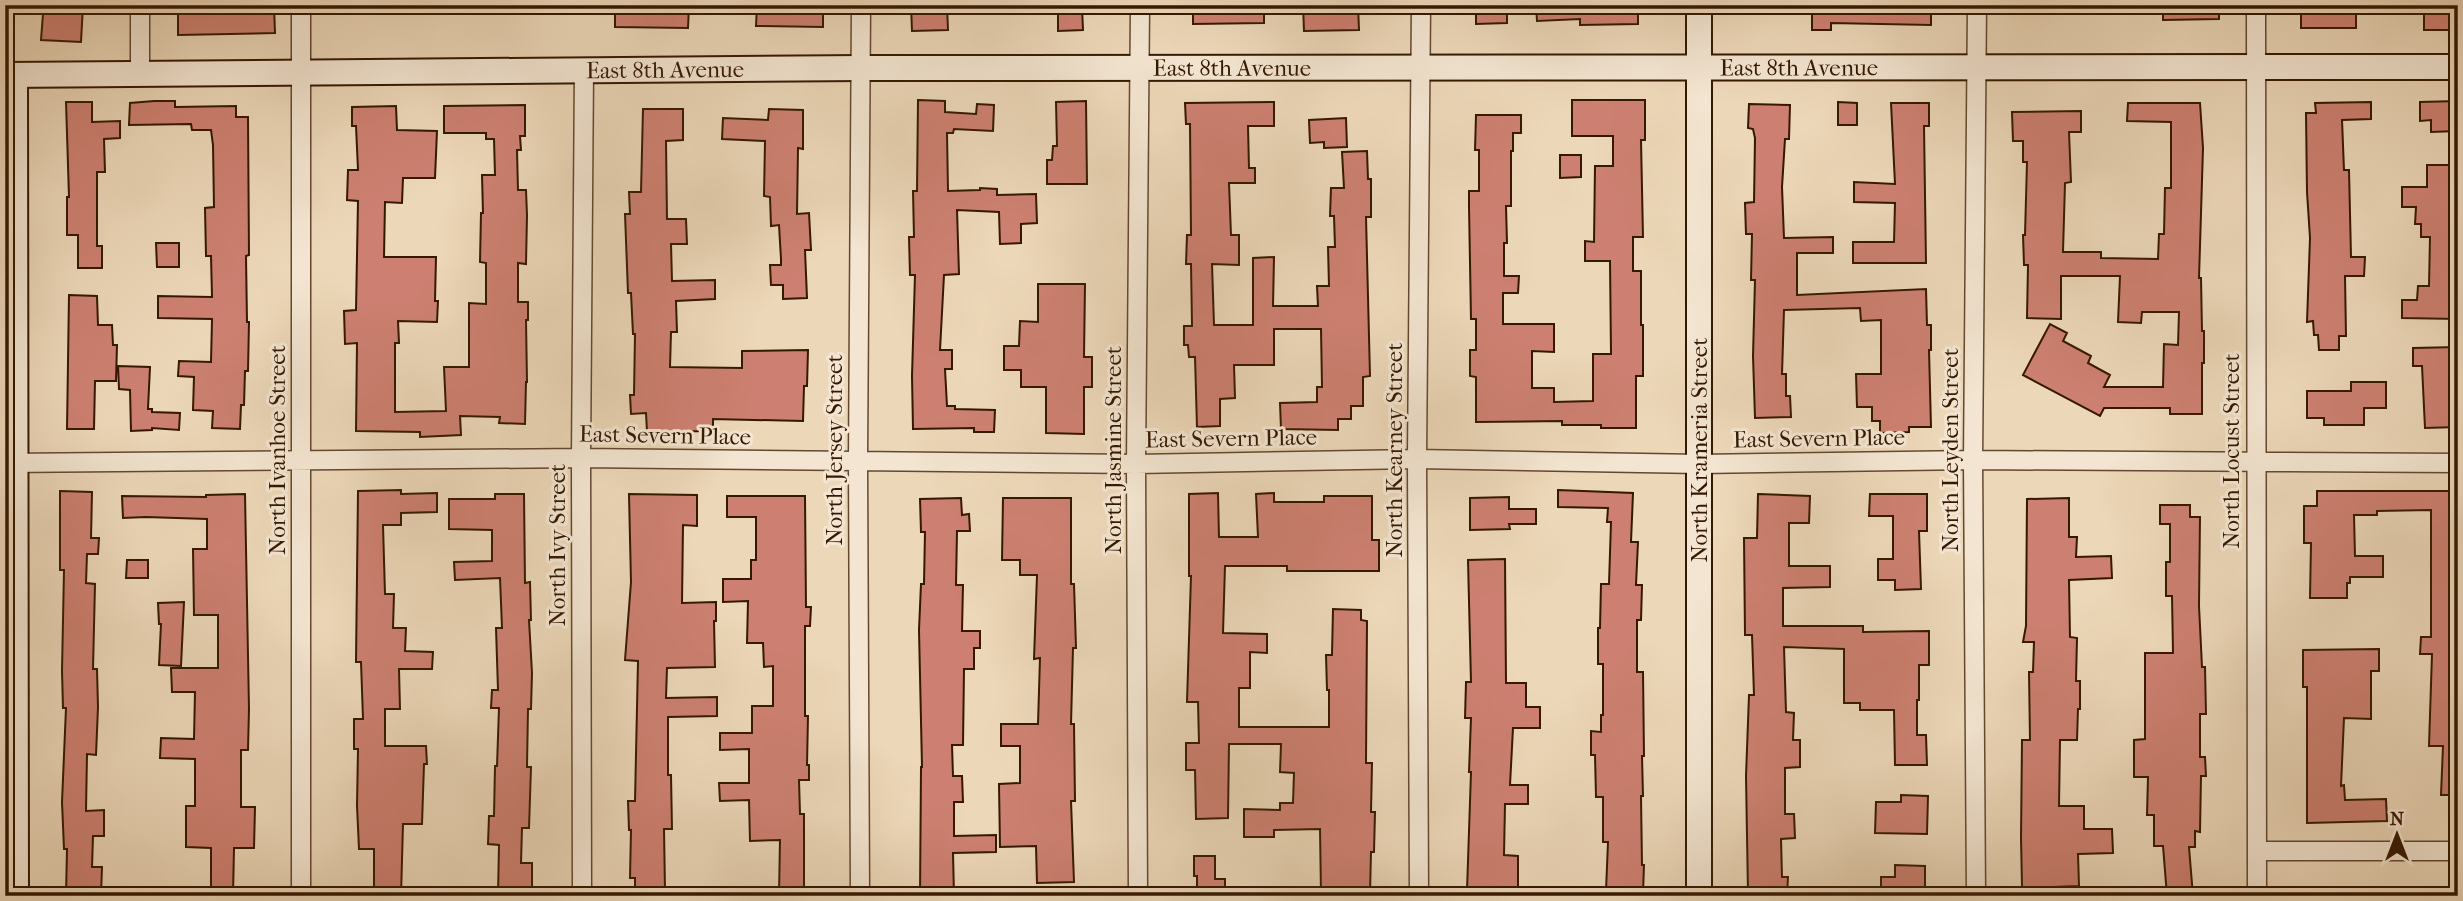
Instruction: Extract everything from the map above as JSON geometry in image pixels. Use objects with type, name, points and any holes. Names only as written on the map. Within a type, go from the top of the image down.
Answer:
[{"type":"street","points":[[140,5],[140,74]]},
{"type":"street","name":"North Ivanhoe Street","points":[[301,896],[302,5]]},
{"type":"street","name":"North Jersey Street","points":[[860,896],[858,462],[862,5]]},
{"type":"street","name":"North Jasmine Street","points":[[1139,896],[1136,464],[1140,5]]},
{"type":"street","name":"North Kearney Street","points":[[1419,896],[1417,459],[1421,5]]},
{"type":"street","name":"North Krameria Street","points":[[1699,5],[1699,896]]},
{"type":"street","name":"North Leyden Street","points":[[1976,896],[1973,460],[1977,5]]},
{"type":"street","name":"North Locust Street","points":[[2256,5],[2257,896]]},
{"type":"street","name":"East 8th Avenue","points":[[10,75],[1141,67],[2458,67]]},
{"type":"street","name":"North Ivy Street","points":[[582,896],[583,69]]},
{"type":"street","points":[[10,75],[10,463],[16,896]]},
{"type":"street","name":"East Severn Place","points":[[10,463],[581,458],[1136,464],[1417,459],[1700,464],[1973,460],[2458,463]]},
{"type":"street","points":[[2257,851],[2458,851]]},
{"type":"building","points":[[54,5],[83,5],[81,42],[41,40],[43,14],[54,14]]},
{"type":"building","points":[[178,5],[274,5],[275,33],[178,35]]},
{"type":"building","points":[[615,5],[689,5],[688,28],[615,27]]},
{"type":"building","points":[[757,5],[823,5],[823,27],[756,26]]},
{"type":"building","points":[[911,5],[947,5],[948,30],[912,31]]},
{"type":"building","points":[[1058,5],[1082,7],[1083,30],[1058,31]]},
{"type":"building","points":[[1193,5],[1264,5],[1264,23],[1193,24]]},
{"type":"building","points":[[1303,5],[1358,5],[1359,30],[1304,31]]},
{"type":"building","points":[[1476,5],[1507,5],[1507,23],[1476,24]]},
{"type":"building","points":[[1536,5],[1638,5],[1638,24],[1580,25],[1580,19],[1537,21]]},
{"type":"building","points":[[1852,5],[1931,5],[1931,25],[1831,23],[1831,30],[1812,30],[1812,8],[1852,8]]},
{"type":"building","points":[[2163,5],[2219,5],[2219,19],[2163,20]]},
{"type":"building","points":[[2305,5],[2356,5],[2356,28],[2301,28],[2301,10],[2305,10]]},
{"type":"building","points":[[2424,5],[2458,5],[2458,30],[2424,30]]},
{"type":"building","points":[[918,100],[945,101],[945,112],[976,114],[977,104],[994,105],[993,131],[954,129],[953,133],[947,133],[948,191],[980,188],[997,189],[997,195],[1036,194],[1037,223],[1021,224],[1021,243],[1000,244],[999,212],[957,210],[959,274],[944,275],[940,350],[952,350],[952,369],[945,369],[947,406],[955,406],[955,409],[995,410],[994,432],[974,432],[974,428],[913,429],[915,275],[910,275],[909,237],[914,237],[913,191],[917,191]]},
{"type":"building","points":[[1572,100],[1645,100],[1645,140],[1641,140],[1643,237],[1633,237],[1633,271],[1641,271],[1643,325],[1643,376],[1636,376],[1636,428],[1562,425],[1562,421],[1476,422],[1476,377],[1470,376],[1470,350],[1476,350],[1476,319],[1471,319],[1469,191],[1479,191],[1479,150],[1475,150],[1476,115],[1521,115],[1521,133],[1513,133],[1511,206],[1506,206],[1507,243],[1504,243],[1504,276],[1519,276],[1518,293],[1503,293],[1503,324],[1554,324],[1554,352],[1532,351],[1532,388],[1554,388],[1554,402],[1593,401],[1593,354],[1611,354],[1610,261],[1585,261],[1585,241],[1594,242],[1595,166],[1613,166],[1613,136],[1572,136]]},
{"type":"building","points":[[175,101],[175,107],[236,106],[236,117],[248,117],[248,371],[245,371],[240,429],[212,428],[213,411],[193,410],[194,377],[178,376],[179,361],[211,362],[212,319],[158,318],[158,296],[212,297],[211,256],[206,256],[205,208],[214,207],[213,145],[211,130],[192,130],[191,124],[129,125],[130,103]]},
{"type":"building","points":[[1086,101],[1087,184],[1047,184],[1047,160],[1052,160],[1053,146],[1057,146],[1056,102]]},
{"type":"building","points":[[2458,101],[2458,131],[2431,132],[2431,120],[2420,121],[2420,102]]},
{"type":"building","points":[[66,102],[92,102],[92,122],[120,121],[120,138],[104,139],[105,172],[97,172],[97,246],[102,246],[102,268],[78,268],[78,235],[67,235],[69,197]]},
{"type":"building","points":[[1274,102],[1274,126],[1248,126],[1249,168],[1255,168],[1255,183],[1229,183],[1231,235],[1239,235],[1239,265],[1212,264],[1214,325],[1253,325],[1253,258],[1274,257],[1273,306],[1318,306],[1317,286],[1329,286],[1328,247],[1335,247],[1334,216],[1330,216],[1331,188],[1344,188],[1342,152],[1367,151],[1368,179],[1371,179],[1371,217],[1366,217],[1370,376],[1363,377],[1363,406],[1351,406],[1351,419],[1338,419],[1338,430],[1281,429],[1280,403],[1317,402],[1317,387],[1322,387],[1321,329],[1274,329],[1274,365],[1234,365],[1235,398],[1220,399],[1220,426],[1197,427],[1195,357],[1189,357],[1188,345],[1184,345],[1184,326],[1192,326],[1191,264],[1186,264],[1187,235],[1191,235],[1190,124],[1186,124],[1185,103]]},
{"type":"building","points":[[1838,102],[1857,103],[1857,125],[1838,125]]},
{"type":"building","points":[[2371,102],[2371,119],[2342,120],[2344,170],[2349,170],[2351,257],[2365,257],[2364,276],[2345,276],[2346,336],[2339,336],[2339,350],[2319,350],[2313,321],[2307,322],[2310,238],[2306,113],[2316,113],[2315,103]]},
{"type":"building","points":[[1891,103],[1929,103],[1929,126],[1924,126],[1926,263],[1853,263],[1853,242],[1894,242],[1895,203],[1854,202],[1854,182],[1895,184]]},
{"type":"building","points":[[2128,103],[2200,103],[2203,148],[2199,278],[2204,331],[2202,414],[2170,414],[2170,408],[2104,408],[2100,416],[2023,375],[2050,324],[2067,333],[2063,341],[2091,356],[2088,363],[2110,375],[2104,387],[2163,387],[2164,344],[2178,345],[2179,312],[2142,312],[2141,323],[2118,322],[2120,276],[2061,276],[2061,319],[2027,318],[2028,265],[2024,265],[2023,235],[2027,162],[2023,162],[2023,141],[2013,141],[2012,112],[2081,111],[2081,132],[2069,132],[2071,182],[2065,183],[2063,252],[2101,252],[2101,258],[2158,259],[2159,234],[2164,234],[2165,188],[2171,188],[2171,122],[2127,121]]},
{"type":"building","points":[[1749,104],[1790,105],[1789,139],[1785,139],[1782,187],[1784,238],[1833,237],[1833,253],[1797,253],[1797,295],[1926,289],[1927,325],[1931,325],[1931,427],[1909,427],[1909,432],[1880,433],[1880,421],[1872,421],[1872,407],[1857,407],[1856,374],[1881,374],[1881,320],[1861,321],[1860,308],[1784,310],[1782,374],[1786,374],[1786,396],[1790,396],[1791,417],[1755,418],[1755,280],[1751,280],[1752,234],[1746,234],[1745,203],[1754,202],[1755,138],[1753,129],[1748,128]]},
{"type":"building","points":[[525,105],[525,136],[520,136],[521,150],[517,150],[518,190],[526,190],[527,215],[526,264],[518,263],[518,302],[528,302],[525,424],[499,423],[500,417],[460,416],[461,435],[420,437],[420,432],[356,431],[357,343],[345,344],[344,311],[356,310],[358,201],[347,200],[348,170],[358,170],[356,126],[352,126],[352,107],[396,106],[397,130],[437,131],[435,178],[403,178],[402,203],[385,202],[384,257],[436,257],[437,322],[398,321],[399,343],[395,343],[395,412],[446,411],[444,367],[469,367],[469,303],[486,304],[486,263],[480,262],[482,175],[495,175],[494,139],[486,139],[486,133],[444,133],[444,106]]},
{"type":"building","points":[[643,109],[683,109],[683,140],[666,141],[667,219],[686,219],[687,244],[671,244],[672,281],[715,280],[715,299],[676,301],[677,332],[671,332],[670,367],[742,368],[742,351],[808,350],[803,421],[713,419],[713,431],[647,432],[646,413],[631,414],[635,334],[631,293],[628,293],[625,214],[630,214],[629,192],[641,192]]},
{"type":"building","points":[[769,109],[803,110],[803,149],[798,148],[797,214],[809,213],[811,250],[805,250],[807,298],[783,299],[783,285],[771,285],[770,265],[781,265],[781,259],[779,225],[771,226],[770,197],[764,196],[765,141],[722,139],[723,118],[768,120]]},
{"type":"building","points":[[1346,118],[1347,147],[1324,148],[1324,142],[1310,143],[1309,120]]},
{"type":"building","points":[[1560,155],[1581,155],[1581,177],[1560,178]]},
{"type":"building","points":[[2427,165],[2458,165],[2458,319],[2402,318],[2402,300],[2417,300],[2418,286],[2429,286],[2430,237],[2421,237],[2421,224],[2415,224],[2416,207],[2402,207],[2402,187],[2427,187]]},
{"type":"building","points":[[156,243],[179,243],[179,267],[157,267]]},
{"type":"building","points":[[1038,284],[1085,284],[1084,357],[1092,357],[1092,387],[1084,387],[1084,434],[1046,433],[1046,387],[1021,387],[1021,370],[1004,370],[1004,346],[1019,346],[1020,321],[1038,322]]},
{"type":"building","points":[[69,295],[97,296],[98,325],[112,325],[113,345],[117,345],[116,381],[95,381],[94,429],[67,429]]},
{"type":"building","points":[[2458,347],[2458,427],[2425,428],[2422,366],[2413,366],[2413,348]]},
{"type":"building","points":[[118,366],[150,367],[148,409],[152,409],[152,412],[180,413],[179,430],[152,428],[131,431],[130,390],[119,389]]},
{"type":"building","points":[[2351,382],[2386,382],[2386,408],[2364,408],[2364,425],[2324,425],[2324,418],[2307,418],[2307,391],[2351,391]]},
{"type":"building","points":[[401,490],[401,494],[437,493],[437,512],[401,513],[401,525],[383,525],[385,594],[394,594],[393,628],[406,628],[405,651],[433,652],[432,669],[399,669],[400,709],[385,709],[385,746],[426,746],[427,764],[424,764],[422,824],[403,824],[401,896],[374,896],[374,849],[359,849],[358,749],[354,749],[354,719],[363,719],[361,662],[356,662],[358,491]]},
{"type":"building","points":[[1558,490],[1633,493],[1631,542],[1638,542],[1636,585],[1642,585],[1641,620],[1637,620],[1637,672],[1643,672],[1643,893],[1606,891],[1608,842],[1603,842],[1603,797],[1596,797],[1595,755],[1591,755],[1591,731],[1601,732],[1603,715],[1603,664],[1598,664],[1598,628],[1601,584],[1609,584],[1611,522],[1607,522],[1608,508],[1558,507]]},
{"type":"building","points":[[60,491],[92,492],[91,538],[99,538],[98,554],[87,554],[86,583],[95,584],[93,669],[97,669],[98,707],[96,755],[87,754],[86,811],[104,810],[104,836],[93,836],[92,867],[102,867],[101,896],[66,896],[67,849],[64,849],[62,802],[66,708],[63,708],[62,671],[64,570],[60,570]]},
{"type":"building","points":[[2317,491],[2458,491],[2458,795],[2441,795],[2443,746],[2429,746],[2432,654],[2420,654],[2421,637],[2431,637],[2431,510],[2377,511],[2377,515],[2354,515],[2355,556],[2383,556],[2383,577],[2350,577],[2350,583],[2347,583],[2347,598],[2310,598],[2311,543],[2304,543],[2304,506],[2317,506]]},
{"type":"building","points":[[1218,493],[1219,537],[1258,537],[1256,494],[1274,493],[1274,502],[1324,502],[1324,496],[1372,496],[1372,540],[1379,540],[1379,571],[1287,571],[1287,566],[1225,566],[1223,633],[1267,634],[1267,653],[1250,652],[1250,688],[1239,688],[1239,727],[1329,727],[1326,655],[1332,655],[1333,609],[1361,610],[1361,620],[1367,621],[1366,763],[1372,763],[1371,812],[1375,812],[1370,894],[1321,894],[1320,829],[1274,830],[1274,837],[1244,837],[1244,809],[1280,810],[1280,803],[1293,803],[1294,773],[1280,772],[1281,744],[1229,744],[1228,818],[1196,819],[1195,770],[1186,770],[1186,743],[1199,743],[1198,702],[1187,702],[1191,576],[1189,494]]},
{"type":"building","points":[[245,494],[249,709],[248,750],[241,750],[241,807],[255,807],[254,848],[234,848],[233,896],[211,896],[211,848],[186,847],[186,806],[195,806],[195,759],[160,758],[161,738],[194,739],[195,692],[172,692],[171,668],[218,668],[218,615],[194,615],[193,549],[207,549],[207,519],[123,518],[122,496],[206,497]]},
{"type":"building","points":[[495,494],[524,494],[525,583],[530,582],[532,673],[531,709],[528,709],[527,767],[531,767],[529,828],[522,828],[521,863],[532,863],[532,896],[498,896],[499,845],[488,844],[489,816],[494,816],[497,766],[499,708],[491,708],[492,690],[498,690],[496,628],[502,628],[500,578],[455,580],[454,562],[492,561],[492,530],[449,529],[449,499],[495,499]]},
{"type":"building","points":[[629,494],[697,495],[697,526],[683,525],[682,603],[716,602],[715,667],[667,668],[666,698],[717,697],[717,716],[668,717],[672,829],[664,829],[665,891],[635,890],[635,878],[630,878],[631,830],[628,801],[635,801],[638,661],[625,660],[631,582]]},
{"type":"building","points":[[1758,494],[1810,496],[1809,523],[1789,523],[1789,566],[1830,566],[1830,587],[1783,588],[1783,626],[1863,626],[1863,632],[1929,631],[1929,665],[1919,665],[1917,700],[1917,735],[1926,735],[1927,765],[1895,765],[1894,710],[1860,710],[1860,703],[1844,703],[1844,649],[1784,647],[1786,712],[1794,713],[1793,740],[1800,740],[1800,767],[1785,768],[1785,814],[1794,814],[1795,838],[1781,839],[1782,877],[1788,877],[1787,895],[1748,894],[1746,776],[1749,695],[1754,695],[1752,635],[1745,635],[1744,538],[1757,538]]},
{"type":"building","points":[[1870,494],[1927,494],[1927,531],[1919,531],[1921,589],[1895,590],[1895,580],[1878,580],[1878,559],[1893,559],[1893,516],[1869,516]]},
{"type":"building","points":[[727,496],[805,496],[806,607],[811,607],[810,626],[805,626],[805,716],[808,716],[809,780],[799,780],[800,814],[804,814],[804,896],[779,895],[780,840],[750,841],[749,800],[720,801],[719,783],[749,783],[749,749],[720,750],[720,733],[752,733],[752,706],[773,706],[773,666],[764,667],[763,643],[747,643],[748,601],[723,602],[723,579],[751,579],[751,560],[756,560],[756,517],[727,517]]},
{"type":"building","points":[[1509,497],[1509,509],[1536,509],[1536,524],[1509,524],[1510,529],[1470,530],[1470,498]]},
{"type":"building","points":[[961,498],[962,515],[969,514],[970,531],[957,531],[956,585],[963,585],[962,631],[980,631],[980,648],[974,648],[974,669],[964,669],[963,745],[952,745],[953,776],[962,776],[963,802],[954,802],[954,836],[996,835],[996,852],[953,853],[954,895],[920,896],[922,767],[919,630],[921,584],[924,584],[925,532],[921,532],[920,499]]},
{"type":"building","points":[[1003,498],[1071,498],[1071,584],[1074,584],[1076,648],[1073,648],[1071,724],[1074,724],[1075,801],[1071,801],[1074,882],[1037,883],[1036,846],[1000,847],[999,784],[1020,783],[1020,746],[1001,746],[1001,724],[1038,724],[1040,658],[1034,659],[1037,575],[1020,575],[1020,560],[1002,560]]},
{"type":"building","points":[[2069,498],[2069,537],[2077,537],[2076,557],[2111,556],[2112,578],[2069,580],[2070,637],[2077,638],[2076,681],[2080,681],[2080,709],[2077,740],[2060,740],[2059,806],[2084,806],[2084,829],[2112,829],[2113,853],[2078,854],[2079,886],[2054,887],[2054,896],[2034,896],[2034,887],[2022,887],[2021,838],[2022,740],[2030,740],[2029,672],[2033,672],[2034,642],[2023,642],[2026,626],[2027,499]]},
{"type":"building","points":[[2160,505],[2190,505],[2190,517],[2200,517],[2199,606],[2206,714],[2200,714],[2200,757],[2205,757],[2206,776],[2201,776],[2200,832],[2195,831],[2195,847],[2189,847],[2193,896],[2167,896],[2163,846],[2154,846],[2154,815],[2147,815],[2148,777],[2134,777],[2134,740],[2145,739],[2145,653],[2173,653],[2172,596],[2166,596],[2166,562],[2170,562],[2170,524],[2160,524]]},
{"type":"building","points":[[1505,559],[1506,683],[1526,683],[1526,707],[1540,707],[1540,728],[1513,728],[1510,785],[1528,785],[1528,804],[1505,804],[1504,855],[1518,856],[1518,891],[1467,891],[1471,772],[1471,718],[1465,718],[1466,682],[1471,682],[1468,560]]},
{"type":"building","points":[[127,560],[148,560],[148,578],[126,578]]},
{"type":"building","points":[[184,602],[181,666],[159,665],[161,624],[158,603]]},
{"type":"building","points":[[2379,649],[2379,671],[2371,671],[2371,719],[2344,718],[2341,786],[2344,785],[2345,800],[2386,799],[2387,821],[2307,823],[2307,687],[2303,687],[2303,650]]},
{"type":"building","points":[[1901,795],[1928,796],[1927,834],[1875,833],[1876,802],[1901,802]]},
{"type":"building","points":[[1194,856],[1215,856],[1215,879],[1225,879],[1225,896],[1197,896]]},
{"type":"building","points":[[1895,865],[1925,866],[1925,894],[1881,893],[1881,877],[1895,877]]}]
